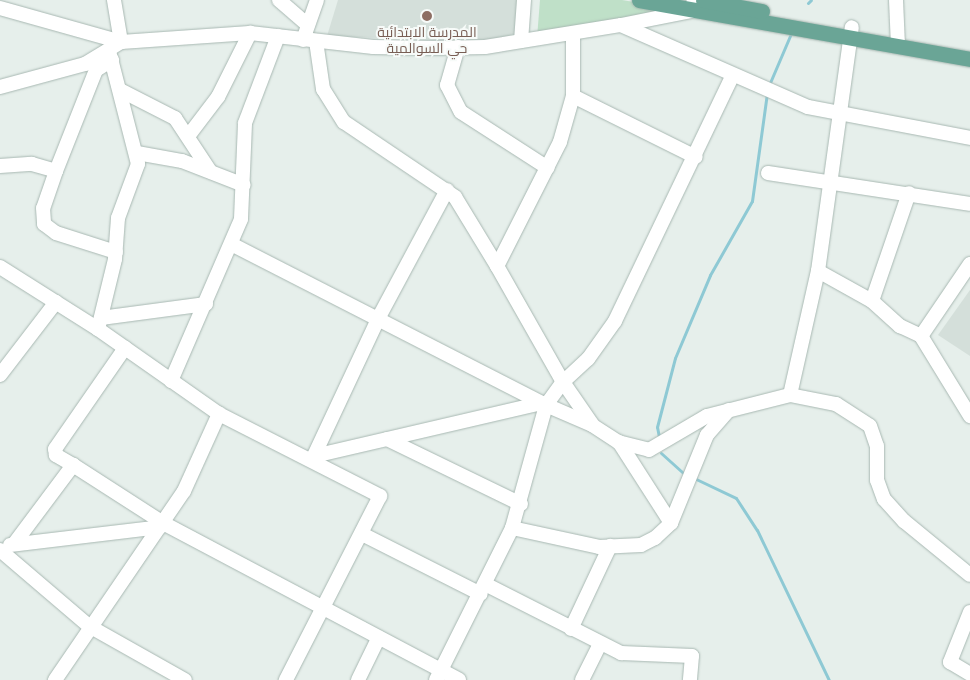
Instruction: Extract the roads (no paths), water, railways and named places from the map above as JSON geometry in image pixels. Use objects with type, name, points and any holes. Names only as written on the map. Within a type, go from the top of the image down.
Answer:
[{"type":"main road","points":[[639,0],[693,5],[898,40],[970,49]]},
{"type":"main road","points":[[703,0],[852,32]]},
{"type":"main road","points":[[898,40],[970,59]]},
{"type":"street","points":[[114,0],[121,42],[111,56],[96,70],[43,208],[44,224],[56,233],[116,252]]},
{"type":"street","points":[[278,0],[308,25]]},
{"type":"street","points":[[317,0],[308,25],[309,40],[323,89],[344,122],[376,147],[447,190],[468,213],[563,382],[592,425]]},
{"type":"street","points":[[521,41],[524,0]]},
{"type":"street","points":[[896,0],[898,40]]},
{"type":"street","points":[[0,8],[121,42],[250,33],[309,40],[458,47],[521,41],[621,26],[693,5]]},
{"type":"street","points":[[621,26],[732,77],[841,116],[970,138]]},
{"type":"street","points":[[790,395],[818,271],[852,32]]},
{"type":"street","points":[[189,135],[218,97],[250,33]]},
{"type":"street","points":[[497,266],[548,168],[573,96],[572,34]]},
{"type":"street","points":[[171,381],[233,244],[241,219],[244,185],[245,123],[278,36]]},
{"type":"street","points":[[458,47],[447,72],[447,85],[461,112],[548,168]]},
{"type":"street","points":[[0,87],[45,77],[111,56]]},
{"type":"street","points":[[99,324],[116,252],[118,218],[138,173],[137,153],[111,56]]},
{"type":"street","points":[[438,675],[483,589],[512,528],[521,504],[544,404],[563,382],[588,359],[610,329],[696,157],[732,77]]},
{"type":"street","points":[[120,90],[168,113],[189,135],[210,171]]},
{"type":"street","points":[[573,96],[696,157]]},
{"type":"street","points":[[137,153],[182,161],[244,185]]},
{"type":"street","points":[[0,166],[32,164],[56,171]]},
{"type":"street","points":[[768,173],[909,193],[970,204]]},
{"type":"street","points":[[313,458],[379,317],[447,190]]},
{"type":"street","points":[[872,301],[909,193]]},
{"type":"street","points":[[233,244],[379,317],[544,404],[592,425],[618,442],[649,450],[697,422],[730,409],[790,395],[836,404],[870,426],[877,446],[877,480],[884,499],[908,525],[970,574]]},
{"type":"street","points":[[921,336],[970,264]]},
{"type":"street","points":[[0,268],[56,302],[99,324],[125,348],[218,414],[313,458],[379,494],[362,534],[286,680]]},
{"type":"street","points":[[818,271],[872,301],[900,326],[921,336],[970,416]]},
{"type":"street","points":[[0,375],[56,302]]},
{"type":"street","points":[[99,324],[206,304]]},
{"type":"street","points":[[125,348],[56,446],[56,455],[162,525],[378,639],[438,675],[459,680]]},
{"type":"street","points":[[313,458],[386,438],[544,404]]},
{"type":"street","points":[[512,528],[555,540],[610,546],[641,544],[664,532],[671,523],[701,446],[730,409]]},
{"type":"street","points":[[55,680],[88,626],[112,599],[162,525],[196,468],[218,414]]},
{"type":"street","points":[[386,438],[521,504]]},
{"type":"street","points":[[618,442],[671,523]]},
{"type":"street","points":[[14,544],[73,465]]},
{"type":"street","points":[[162,525],[14,544],[0,549],[88,626],[185,680]]},
{"type":"street","points":[[362,534],[600,644],[644,657],[692,656],[690,680]]},
{"type":"street","points":[[571,629],[610,546]]},
{"type":"street","points":[[970,612],[950,662],[970,674]]},
{"type":"street","points":[[358,680],[378,639]]},
{"type":"street","points":[[582,680],[600,644]]},
{"type":"waterway","points":[[808,3],[811,0]]},
{"type":"waterway","points":[[769,85],[792,31]]},
{"type":"waterway","points":[[659,437],[657,427],[675,358],[710,275],[752,201],[767,93]]},
{"type":"waterway","points":[[661,453],[684,474]]},
{"type":"waterway","points":[[696,479],[736,498],[757,530],[829,680]]},
{"type":"place","name":"المدرسة الابتدائية حي السوالمية","points":[[427,16]]}]
